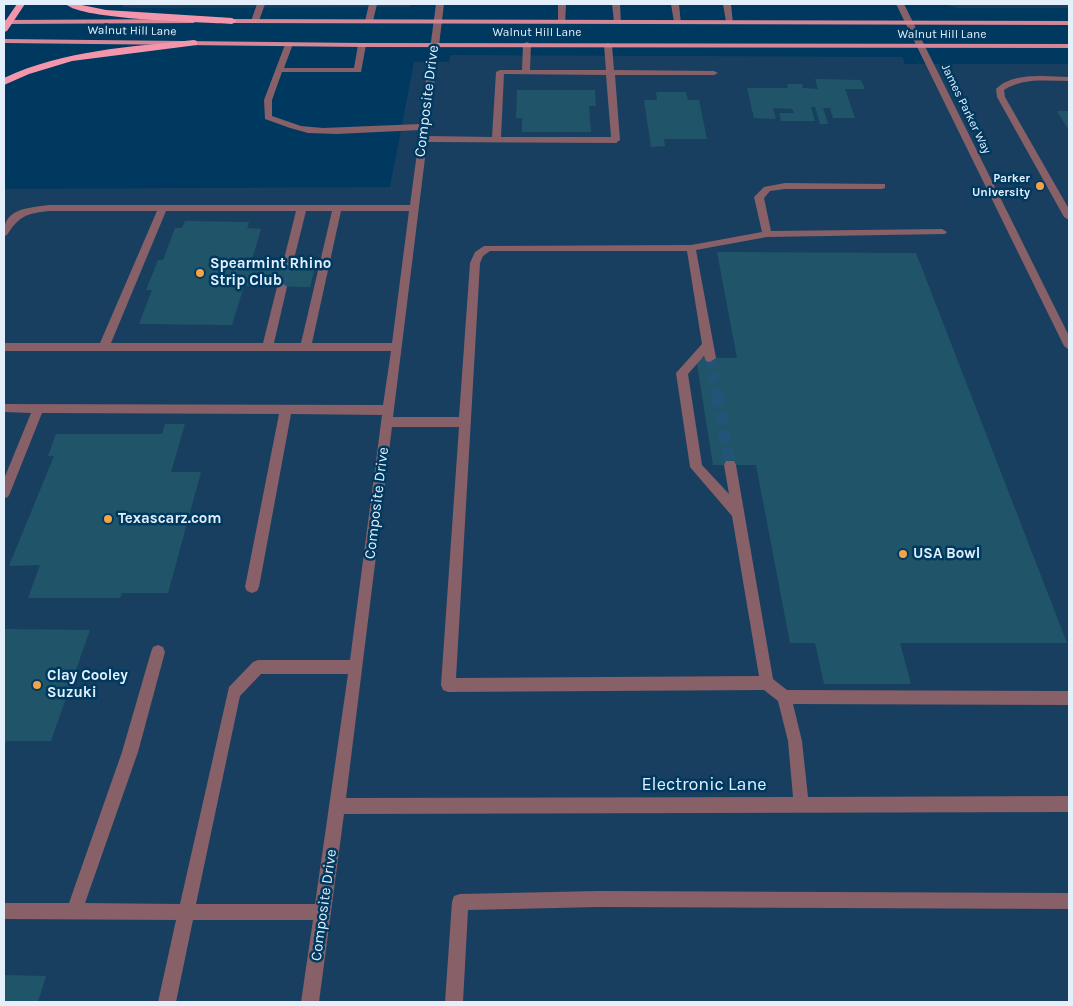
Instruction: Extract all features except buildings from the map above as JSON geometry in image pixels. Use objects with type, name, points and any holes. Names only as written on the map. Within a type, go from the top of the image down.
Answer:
[{"type":"highway","points":[[5,24],[21,4]]},
{"type":"highway","points":[[70,4],[82,9],[106,13],[232,21]]},
{"type":"highway","points":[[4,82],[27,71],[72,58],[194,43]]},
{"type":"main road","name":"Walnut Hill Lane","points":[[5,24],[232,21],[1069,23]]},
{"type":"main road","name":"Walnut Hill Lane","points":[[4,41],[362,45],[1069,46]]},
{"type":"street","points":[[255,21],[261,4]]},
{"type":"street","points":[[369,21],[373,4]]},
{"type":"street","name":"Composite Drive","points":[[310,1002],[356,668],[440,4]]},
{"type":"street","points":[[562,4],[562,22]]},
{"type":"street","points":[[616,4],[618,22]]},
{"type":"street","points":[[675,4],[678,22]]},
{"type":"street","points":[[727,4],[730,22]]},
{"type":"street","name":"James Parker Way","points":[[900,4],[1064,326],[1069,346]]},
{"type":"street","points":[[289,44],[268,100],[268,117],[306,130],[368,131],[403,126],[424,127]]},
{"type":"street","points":[[526,72],[527,44]]},
{"type":"street","points":[[279,70],[358,70],[362,45]]},
{"type":"street","points":[[422,139],[616,140],[608,45]]},
{"type":"street","points":[[496,139],[500,72],[714,73]]},
{"type":"street","points":[[1069,79],[1021,79],[1008,82],[1000,89],[1001,96],[1069,217]]},
{"type":"street","points":[[767,234],[759,197],[767,189],[785,186],[882,186]]},
{"type":"street","points":[[4,233],[13,217],[27,211],[48,208],[413,208]]},
{"type":"street","points":[[104,346],[163,208]]},
{"type":"street","points":[[288,263],[302,208]]},
{"type":"street","points":[[306,346],[337,208]]},
{"type":"street","points":[[801,805],[795,741],[784,697],[767,683],[448,685],[475,263],[479,254],[488,248],[691,248],[767,234],[942,232]]},
{"type":"street","points":[[691,248],[710,358]]},
{"type":"street","points":[[268,346],[282,287]]},
{"type":"street","points":[[708,345],[682,373],[696,467],[737,512]]},
{"type":"street","points":[[4,347],[396,347]]},
{"type":"street","points":[[4,493],[39,407]]},
{"type":"street","points":[[4,408],[286,409],[465,422]]},
{"type":"street","points":[[252,587],[286,409]]},
{"type":"street","points":[[730,465],[767,683]]},
{"type":"street","points":[[74,911],[130,752],[158,652]]},
{"type":"street","points":[[167,1002],[234,692],[258,668],[356,668]]},
{"type":"street","points":[[784,697],[1069,698]]},
{"type":"street","name":"Electronic Lane","points":[[338,806],[1069,804]]},
{"type":"street","points":[[454,1002],[460,902],[598,899],[1069,901]]},
{"type":"street","points":[[4,911],[322,912]]},
{"type":"shaded area","points":[[124,4],[410,4],[410,7],[135,8],[122,7]]},
{"type":"shaded area","points":[[946,4],[1069,4],[1069,8],[956,8]]},
{"type":"shaded area","points":[[450,55],[902,57],[905,64],[1069,64],[1069,1002],[4,1002],[4,189],[390,187],[414,62],[449,62]]},
{"type":"tunnel","points":[[282,287],[288,263]]},
{"type":"tunnel","points":[[710,358],[717,396]]},
{"type":"tunnel","points":[[717,395],[730,465]]},
{"type":"place","name":"Parker University","points":[[1040,186]]},
{"type":"place","name":"Spearmint Rhino Strip Club","points":[[200,273]]},
{"type":"place","name":"Texascarz.com","points":[[108,519]]},
{"type":"place","name":"USA Bowl","points":[[903,554]]},
{"type":"place","name":"Clay Cooley Suzuki","points":[[37,685]]}]
